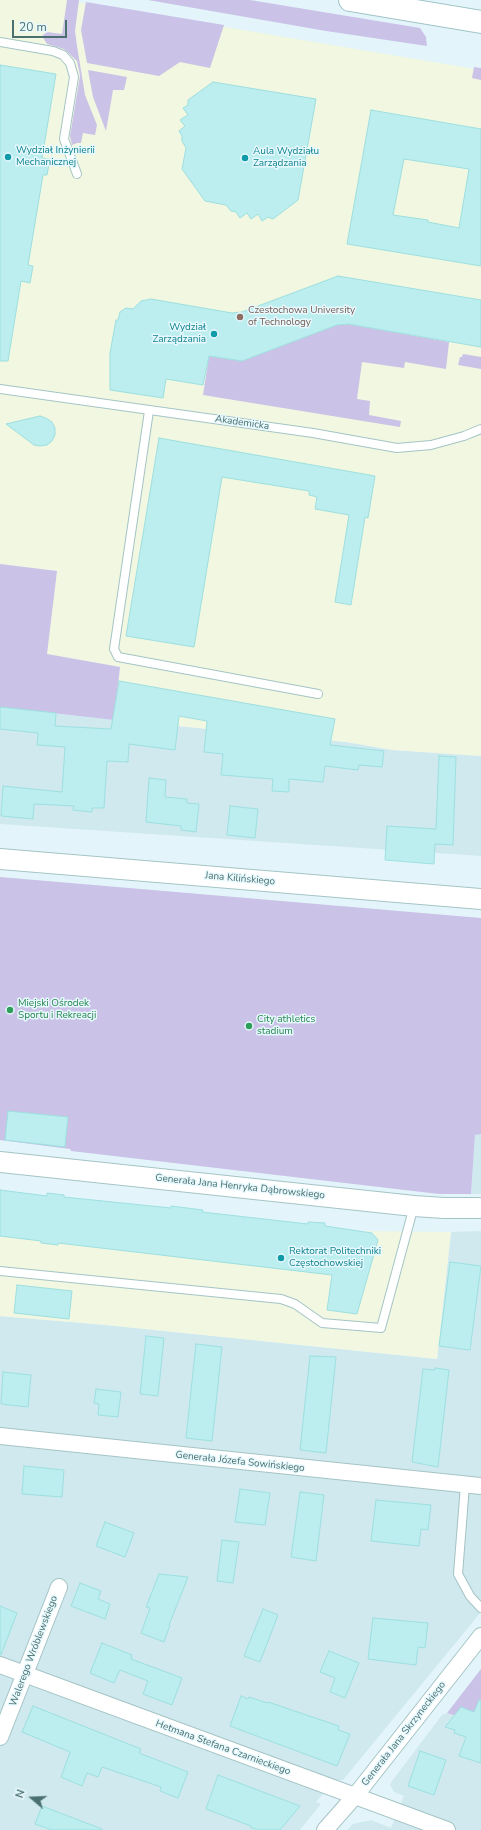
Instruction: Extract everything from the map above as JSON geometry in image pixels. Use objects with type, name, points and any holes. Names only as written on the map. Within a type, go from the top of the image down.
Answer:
[{"type":"main road","points":[[350,0],[481,22]]},
{"type":"street","name":"Jana Kilińskiego","points":[[0,859],[481,899]]},
{"type":"street","name":"Generała Jana Henryka Dąbrowskiego","points":[[0,1162],[414,1206],[481,1208]]},
{"type":"street","name":"Generała Józefa Sowińskiego","points":[[0,1436],[481,1486]]},
{"type":"street","name":"Walerego Wróblewskiego","points":[[0,1737],[59,1587]]},
{"type":"street","name":"Generała Jana Skrzyneckiego","points":[[325,1830],[355,1796],[481,1636]]},
{"type":"street","name":"Hetmana Stefana Czarnieckiego","points":[[0,1665],[447,1830]]},
{"type":"lane","points":[[0,42],[53,51],[63,55],[70,63],[74,77],[64,139],[77,174]]},
{"type":"lane","name":"Akademicka","points":[[0,389],[313,433],[397,448],[431,445],[464,436],[481,429]]},
{"type":"lane","points":[[149,411],[114,649],[118,657],[318,694]]},
{"type":"lane","points":[[0,1271],[281,1299],[295,1304],[322,1323],[381,1328],[414,1206]]},
{"type":"lane","points":[[465,1485],[458,1574],[470,1596],[481,1608]]},
{"type":"shaded area","name":"Czestochowa University of Technology","points":[[0,0],[65,0],[481,70],[481,756],[393,750],[346,742],[114,720],[120,667],[46,654],[57,571],[0,564]]},
{"type":"shaded area","points":[[67,0],[79,0],[75,31],[77,46],[85,95],[97,125],[95,135],[83,133],[81,143],[72,145],[70,136],[80,76],[77,61],[64,49],[47,44],[42,36],[47,32],[62,34]]},
{"type":"shaded area","points":[[148,0],[250,0],[420,28],[426,37],[427,46],[326,31]]},
{"type":"shaded area","points":[[86,2],[224,25],[210,68],[180,62],[159,76],[87,63],[81,30]]},
{"type":"shaded area","points":[[474,67],[481,68],[481,80],[472,78]]},
{"type":"shaded area","points":[[88,70],[127,77],[124,90],[113,90],[106,131],[93,97]]},
{"type":"shaded area","points":[[348,324],[449,342],[446,369],[405,362],[404,368],[362,362],[357,399],[370,401],[369,415],[401,421],[400,427],[203,395],[209,356],[242,361],[337,325]]},
{"type":"shaded area","points":[[463,354],[481,357],[481,369],[458,365],[460,357],[462,357]]},
{"type":"shaded area","points":[[0,564],[57,571],[47,654],[120,667],[114,720],[0,707]]},
{"type":"shaded area","points":[[0,707],[114,720],[346,742],[393,750],[481,756],[481,856],[0,824]]},
{"type":"shaded area","name":"City athletics stadium","points":[[0,877],[481,918],[481,1134],[475,1135],[471,1194],[439,1194],[71,1151],[70,1149],[0,1140]]},
{"type":"shaded area","points":[[475,1134],[481,1134],[481,1194],[471,1194]]},
{"type":"shaded area","points":[[0,1191],[360,1231],[451,1232],[437,1359],[106,1325],[0,1316]]},
{"type":"shaded area","points":[[481,1231],[481,1612],[343,1780],[335,1780],[316,1802],[321,1804],[300,1830],[0,1830],[0,1316],[106,1325],[437,1359],[451,1232]]},
{"type":"shaded area","points":[[481,1669],[481,1724],[447,1713]]},
{"type":"shaded area","points":[[447,1713],[481,1724],[481,1830],[347,1830],[353,1824],[371,1820],[391,1828],[404,1796],[394,1792],[390,1785],[442,1715]]},
{"type":"building","points":[[0,65],[56,74],[42,158],[50,159],[47,175],[43,175],[28,265],[33,266],[30,283],[21,281],[8,361],[0,361]]},
{"type":"building","name":"Aula Wydziału Zarządzania","points":[[213,82],[316,99],[298,200],[273,219],[268,217],[262,221],[258,214],[251,219],[247,213],[240,218],[236,212],[231,211],[226,205],[205,201],[182,169],[186,148],[179,131],[185,126],[180,120],[188,115],[183,108],[188,105],[188,100]]},
{"type":"building","points":[[371,110],[481,129],[481,266],[347,244]],"holes":[[[404,159],[469,169],[459,228],[428,222],[428,220],[393,215]]]},
{"type":"building","name":"Wydział Zarządzania","points":[[338,276],[481,300],[481,347],[348,324],[337,325],[242,361],[209,356],[203,385],[166,379],[163,398],[110,390],[110,353],[116,320],[118,320],[120,312],[126,308],[133,309],[141,301],[151,299],[232,313],[242,312]]},
{"type":"building","points":[[40,416],[52,422],[55,428],[55,435],[52,441],[47,445],[34,445],[6,424]]},
{"type":"building","points":[[159,438],[375,476],[368,518],[365,517],[351,605],[335,602],[349,515],[315,509],[317,497],[309,495],[309,491],[222,477],[194,647],[126,636]]},
{"type":"building","points":[[119,681],[335,719],[330,745],[384,751],[382,767],[359,765],[358,770],[325,766],[323,782],[289,779],[289,792],[272,791],[273,779],[221,775],[223,754],[204,752],[207,721],[179,716],[175,750],[129,744],[128,762],[107,761],[104,808],[92,808],[92,812],[73,810],[74,806],[34,804],[33,819],[1,816],[3,786],[62,792],[65,747],[37,745],[38,733],[0,729],[0,707],[56,713],[55,726],[111,729]]},
{"type":"building","points":[[439,756],[456,757],[453,845],[435,844],[434,864],[385,860],[387,826],[436,829]]},
{"type":"building","points":[[149,778],[166,780],[165,797],[187,799],[187,803],[199,804],[196,832],[181,830],[181,826],[146,822]]},
{"type":"building","points":[[230,806],[258,809],[255,838],[227,835]]},
{"type":"building","points":[[8,1111],[68,1117],[65,1147],[5,1140]]},
{"type":"building","name":"Rektorat Politechniki Częstochowskiej","points":[[0,1190],[47,1196],[47,1193],[64,1195],[64,1197],[171,1208],[171,1206],[203,1210],[202,1212],[308,1224],[308,1222],[325,1223],[325,1226],[372,1233],[378,1240],[357,1314],[327,1310],[332,1275],[58,1243],[58,1245],[41,1243],[41,1241],[0,1236]]},
{"type":"building","points":[[450,1262],[481,1266],[470,1350],[439,1346]]},
{"type":"building","points":[[17,1285],[72,1291],[69,1319],[14,1313]]},
{"type":"building","points":[[146,1336],[164,1338],[158,1396],[140,1394]]},
{"type":"building","points":[[196,1344],[222,1347],[212,1441],[186,1438]]},
{"type":"building","points":[[310,1356],[336,1357],[326,1453],[300,1450]]},
{"type":"building","points":[[435,1368],[449,1370],[438,1467],[412,1462],[423,1369],[435,1370]]},
{"type":"building","points":[[3,1372],[31,1375],[28,1407],[1,1404]]},
{"type":"building","points":[[96,1389],[121,1392],[118,1417],[98,1415],[99,1404],[94,1403]]},
{"type":"building","points":[[24,1466],[64,1470],[62,1497],[22,1494]]},
{"type":"building","points":[[240,1489],[270,1493],[265,1525],[235,1522]]},
{"type":"building","points":[[300,1492],[324,1495],[316,1561],[291,1557]]},
{"type":"building","points":[[376,1500],[431,1505],[428,1530],[421,1529],[419,1546],[371,1541]]},
{"type":"building","points":[[105,1522],[134,1533],[125,1557],[96,1546]]},
{"type":"building","points":[[222,1540],[239,1542],[233,1583],[217,1581]]},
{"type":"building","points":[[159,1574],[188,1577],[164,1642],[141,1633],[150,1608],[146,1607]]},
{"type":"building","points":[[80,1583],[101,1591],[98,1599],[110,1604],[105,1619],[71,1606]]},
{"type":"building","points":[[0,1606],[17,1613],[1,1655],[0,1655]]},
{"type":"building","points":[[263,1609],[278,1615],[260,1662],[244,1656]]},
{"type":"building","points":[[373,1618],[428,1623],[425,1648],[418,1647],[416,1665],[368,1659]]},
{"type":"building","points":[[102,1643],[132,1655],[131,1659],[182,1678],[172,1705],[143,1694],[148,1681],[120,1670],[114,1683],[90,1673]]},
{"type":"building","points":[[329,1651],[359,1663],[345,1698],[330,1692],[335,1678],[320,1672]]},
{"type":"building","points":[[241,1696],[248,1699],[249,1697],[267,1703],[268,1702],[339,1726],[338,1730],[350,1734],[337,1766],[230,1726]]},
{"type":"building","points":[[479,1700],[481,1700],[481,1763],[459,1756],[466,1737],[454,1733],[455,1730],[445,1727],[461,1707],[474,1712]]},
{"type":"building","points":[[33,1706],[141,1749],[139,1753],[188,1772],[178,1798],[160,1791],[161,1787],[102,1767],[98,1777],[87,1773],[82,1786],[61,1777],[70,1752],[22,1732]]},
{"type":"building","points":[[420,1751],[446,1760],[434,1795],[408,1786]]},
{"type":"building","points":[[218,1775],[300,1806],[280,1830],[258,1830],[250,1827],[251,1826],[206,1809]]},
{"type":"building","points":[[42,1806],[102,1830],[52,1830],[35,1824]]},
{"type":"place","name":"Wydział Inżynierii Mechanicznej","points":[[8,157]]},
{"type":"place","name":"Aula Wydziału Zarządzania","points":[[245,158]]},
{"type":"place","name":"Czestochowa University of Technology","points":[[240,317]]},
{"type":"place","name":"Wydział Zarządzania","points":[[214,334]]},
{"type":"place","name":"Miejski Ośrodek Sportu i Rekreacji","points":[[10,1010]]},
{"type":"place","name":"City athletics stadium","points":[[249,1026]]},
{"type":"place","name":"Rektorat Politechniki Częstochowskiej","points":[[281,1258]]}]
